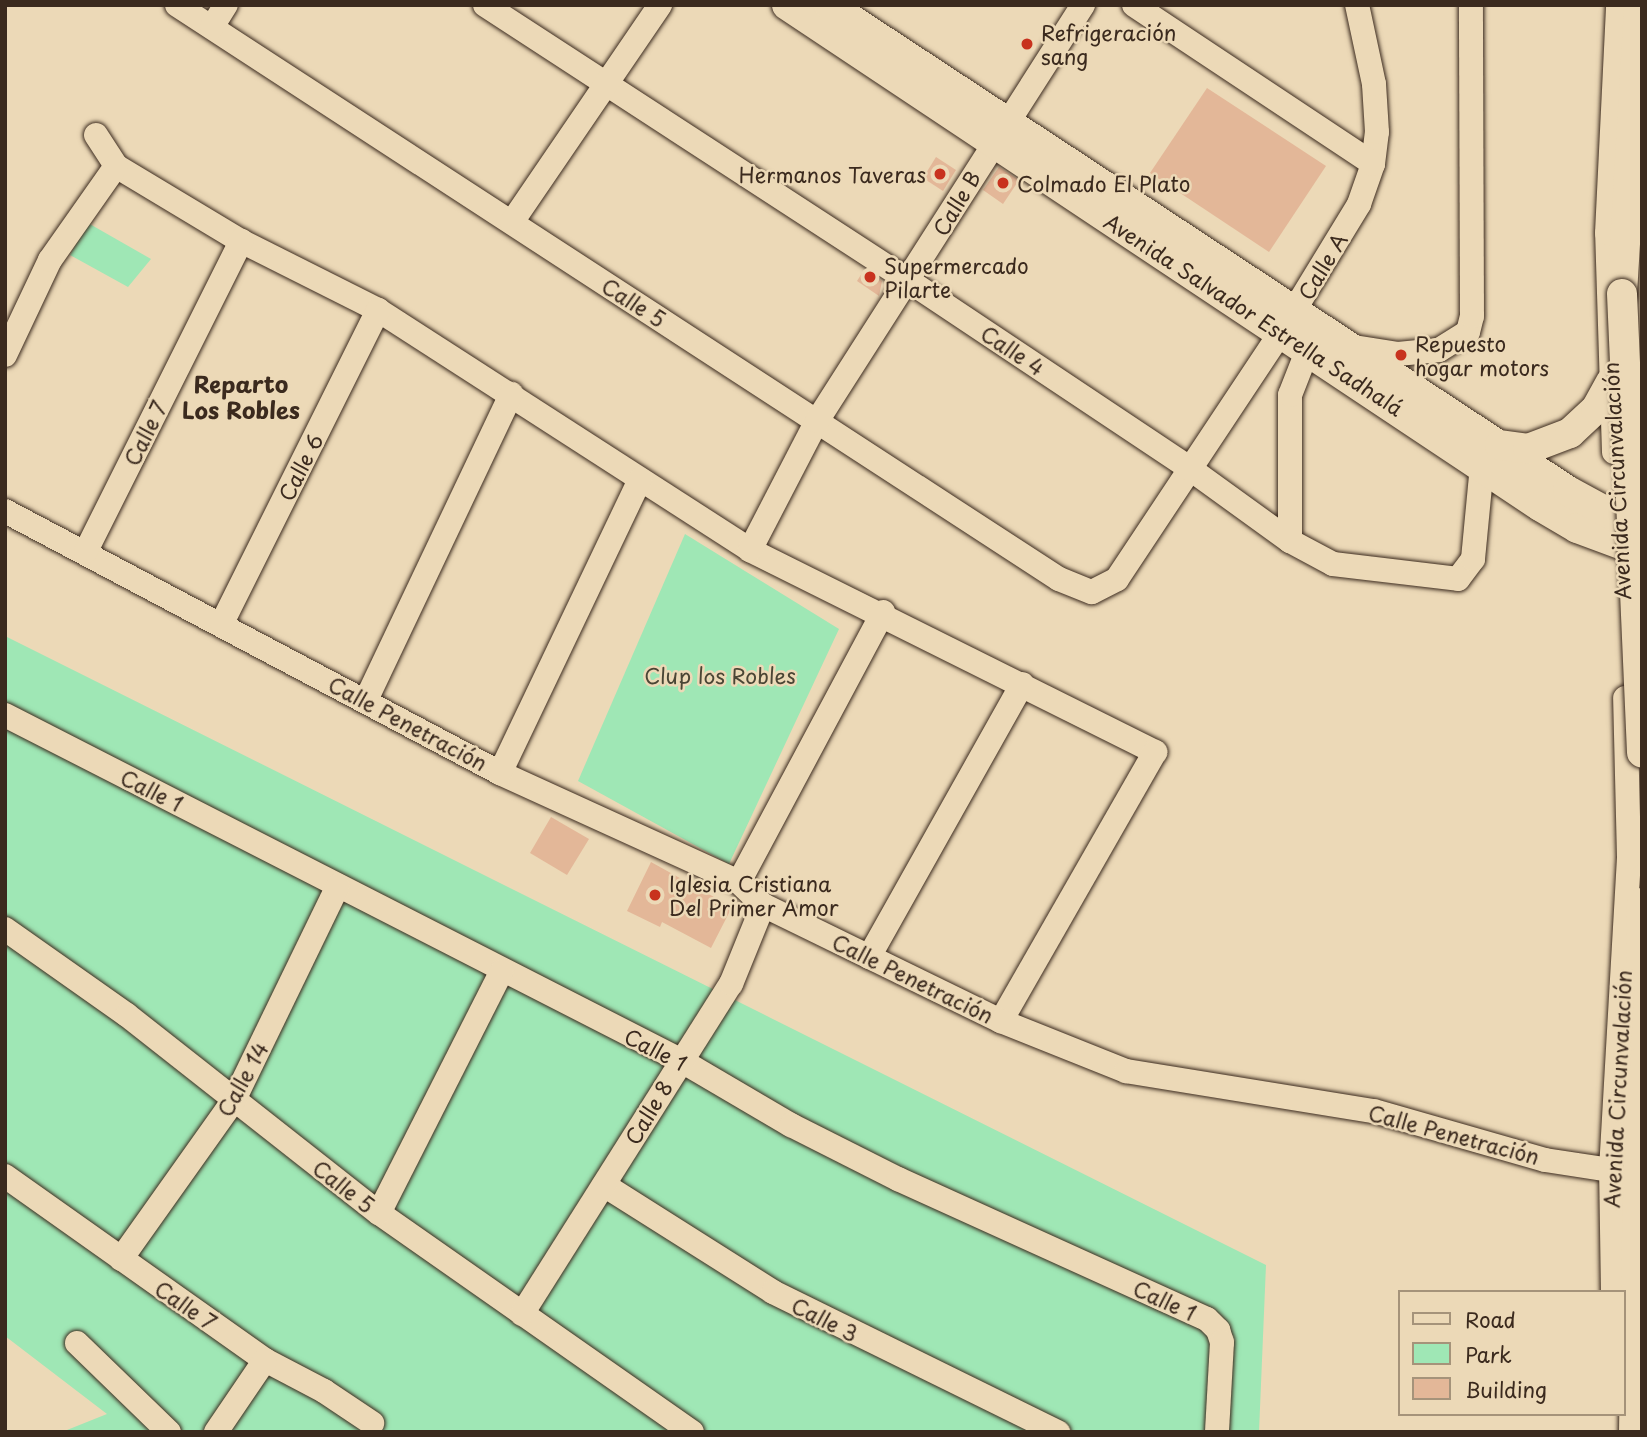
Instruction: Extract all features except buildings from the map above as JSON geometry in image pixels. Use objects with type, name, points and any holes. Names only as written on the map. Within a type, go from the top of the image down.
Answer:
[{"type":"main road","name":"Avenida Salvador Estrella Sadhalá","points":[[787,5],[999,133],[1288,322],[1347,345],[1490,455],[1577,528],[1630,535]]},
{"type":"main road","name":"Avenida Salvador Estrella Sadhalá","points":[[829,5],[999,133]]},
{"type":"main road","name":"Avenida Circunvalación","points":[[1639,5],[1622,294],[1642,753]]},
{"type":"main road","name":"Avenida Salvador Estrella Sadhalá","points":[[1288,322],[1308,349],[1490,455]]},
{"type":"main road","points":[[1490,455],[1528,449],[1570,433],[1596,409],[1611,382]]},
{"type":"main road","name":"Avenida Circunvalación","points":[[1635,1418],[1642,902]]},
{"type":"street","name":"Calle 5","points":[[177,5],[1059,579],[1093,592]]},
{"type":"street","points":[[212,27],[226,5]]},
{"type":"street","name":"Calle 4","points":[[485,5],[909,281],[1189,468],[1290,541],[1333,564],[1458,579],[1473,559],[1490,455]]},
{"type":"street","points":[[512,222],[660,5]]},
{"type":"street","name":"Calle B","points":[[750,550],[817,421],[1083,5]]},
{"type":"street","points":[[1134,5],[1373,164]]},
{"type":"street","name":"Calle A","points":[[1093,592],[1117,579],[1288,322],[1359,204],[1373,164],[1374,84],[1357,5]]},
{"type":"street","points":[[1347,345],[1398,354],[1423,352],[1454,344],[1468,332],[1472,316],[1471,5]]},
{"type":"street","name":"Avenida Circunvalación","points":[[1613,1290],[1611,1170],[1629,857],[1630,535],[1611,382],[1607,233],[1618,5]]},
{"type":"street","points":[[96,135],[116,166],[241,241],[378,310],[750,550],[883,612],[1155,752],[1001,1021]]},
{"type":"street","points":[[5,355],[50,260],[116,166]]},
{"type":"street","name":"Calle 7","points":[[86,551],[241,241]]},
{"type":"street","name":"Calle 6","points":[[222,622],[378,310]]},
{"type":"street","points":[[1290,541],[1290,395],[1308,349]]},
{"type":"street","points":[[366,700],[511,394]]},
{"type":"street","points":[[500,773],[640,480]]},
{"type":"street","name":"Calle Penetración","points":[[5,511],[222,622],[500,773],[739,883],[763,905],[1001,1021],[1126,1071],[1374,1111],[1545,1160],[1611,1170]]},
{"type":"street","points":[[739,883],[883,612]]},
{"type":"street","points":[[869,957],[1022,684]]},
{"type":"street","name":"Calle 1","points":[[7,721],[680,1060],[791,1125],[898,1179],[1207,1319],[1222,1342],[1217,1432]]},
{"type":"street","name":"Calle 14","points":[[121,1259],[234,1100],[338,886]]},
{"type":"street","name":"Calle 8","points":[[522,1314],[680,1060],[731,984],[763,905]]},
{"type":"street","name":"Calle 5","points":[[5,929],[127,1015],[379,1213],[692,1432]]},
{"type":"street","points":[[379,1213],[502,971]]},
{"type":"street","name":"Calle 7","points":[[5,1176],[265,1360],[324,1391],[372,1423]]},
{"type":"street","name":"Calle 3","points":[[604,1185],[773,1292],[1016,1423],[1058,1432]]},
{"type":"street","points":[[77,1343],[169,1432]]},
{"type":"street","points":[[216,1432],[265,1360]]},
{"type":"street","name":"Avenida Circunvalación","points":[[1626,1380],[1635,1418]]},
{"type":"green space","points":[[88,223],[151,259],[128,287],[70,255]]},
{"type":"green space","name":"Clup los Robles","points":[[685,534],[839,629],[729,864],[578,781]]},
{"type":"green space","points":[[5,636],[1266,1265],[1259,1432],[62,1432],[107,1414],[5,1336]]},
{"type":"place","name":"Refrigeración sang","points":[[1027,44]]},
{"type":"place","name":"Hermanos Taveras","points":[[940,174]]},
{"type":"place","name":"Colmado El Plato","points":[[1003,183]]},
{"type":"place","name":"Supermercado Pilarte","points":[[870,277]]},
{"type":"place","name":"Repuesto hogar motors","points":[[1401,355]]},
{"type":"place","name":"Iglesia Cristiana Del Primer Amor","points":[[655,895]]},
{"type":"district","name":"Reparto Los Robles","points":[[241,397]]}]
